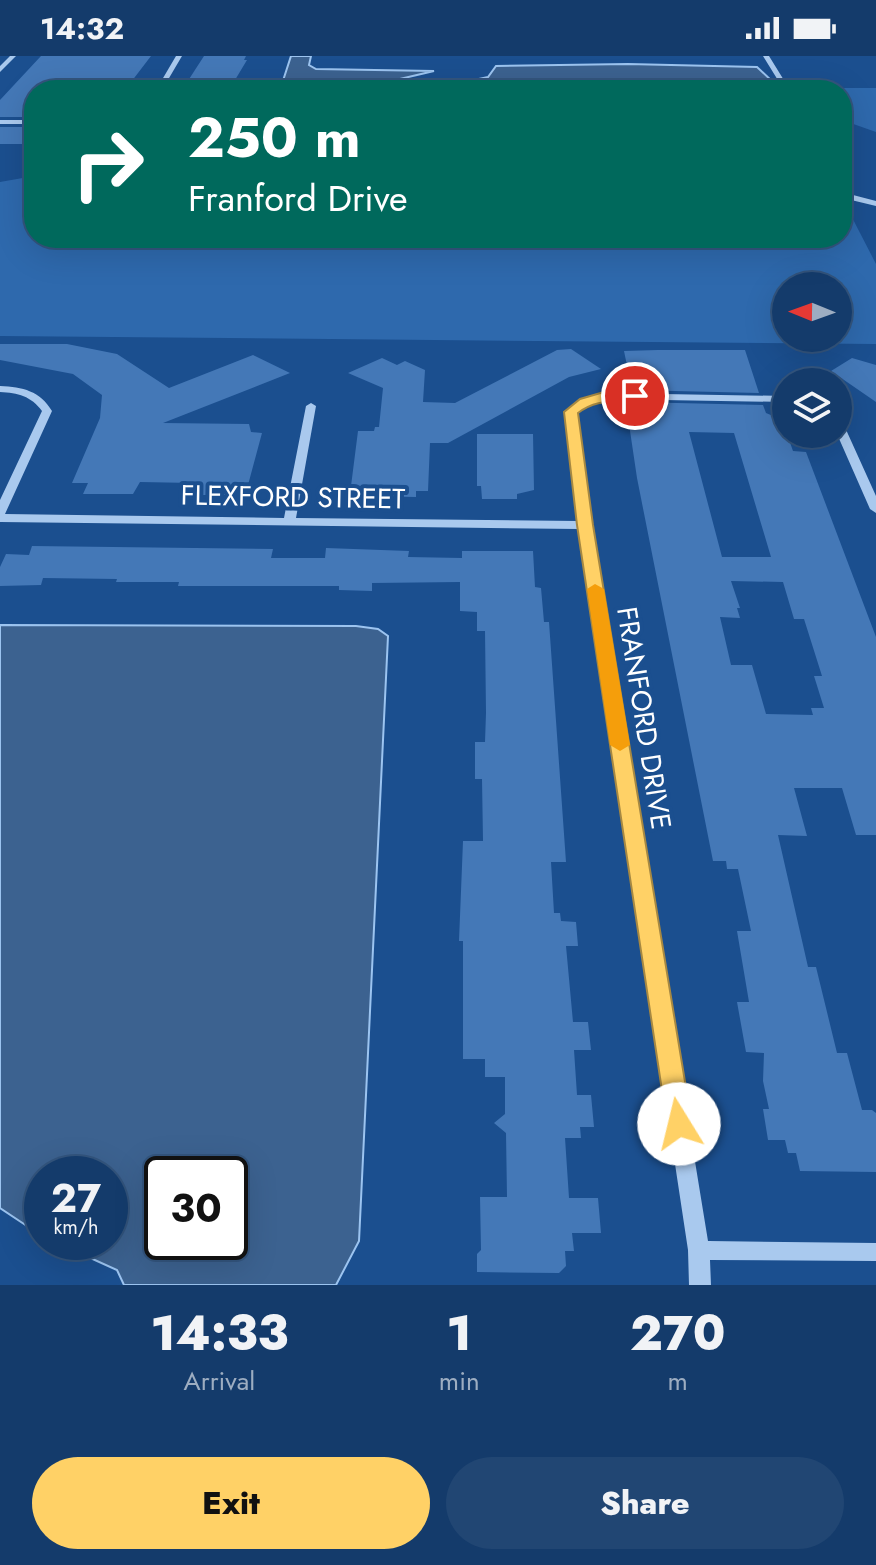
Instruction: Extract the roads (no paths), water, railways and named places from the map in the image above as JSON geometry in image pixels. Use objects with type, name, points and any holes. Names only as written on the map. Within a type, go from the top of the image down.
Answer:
[{"type":"street","points":[[0,70],[13,56]]},
{"type":"street","points":[[165,80],[179,56]]},
{"type":"street","points":[[766,56],[781,80]]},
{"type":"street","points":[[0,122],[24,122]]},
{"type":"street","points":[[852,198],[876,204]]},
{"type":"street","points":[[0,389],[30,393],[41,400],[47,411],[0,516]]},
{"type":"street","name":"FRANFORD DRIVE","points":[[700,1285],[699,1250],[585,525],[571,412],[584,402],[604,396],[772,399]]},
{"type":"street","points":[[290,520],[311,406]]},
{"type":"street","points":[[849,448],[876,509]]},
{"type":"street","name":"FLEXFORD STREET","points":[[0,516],[585,525]]},
{"type":"street","points":[[699,1250],[876,1252]]}]
